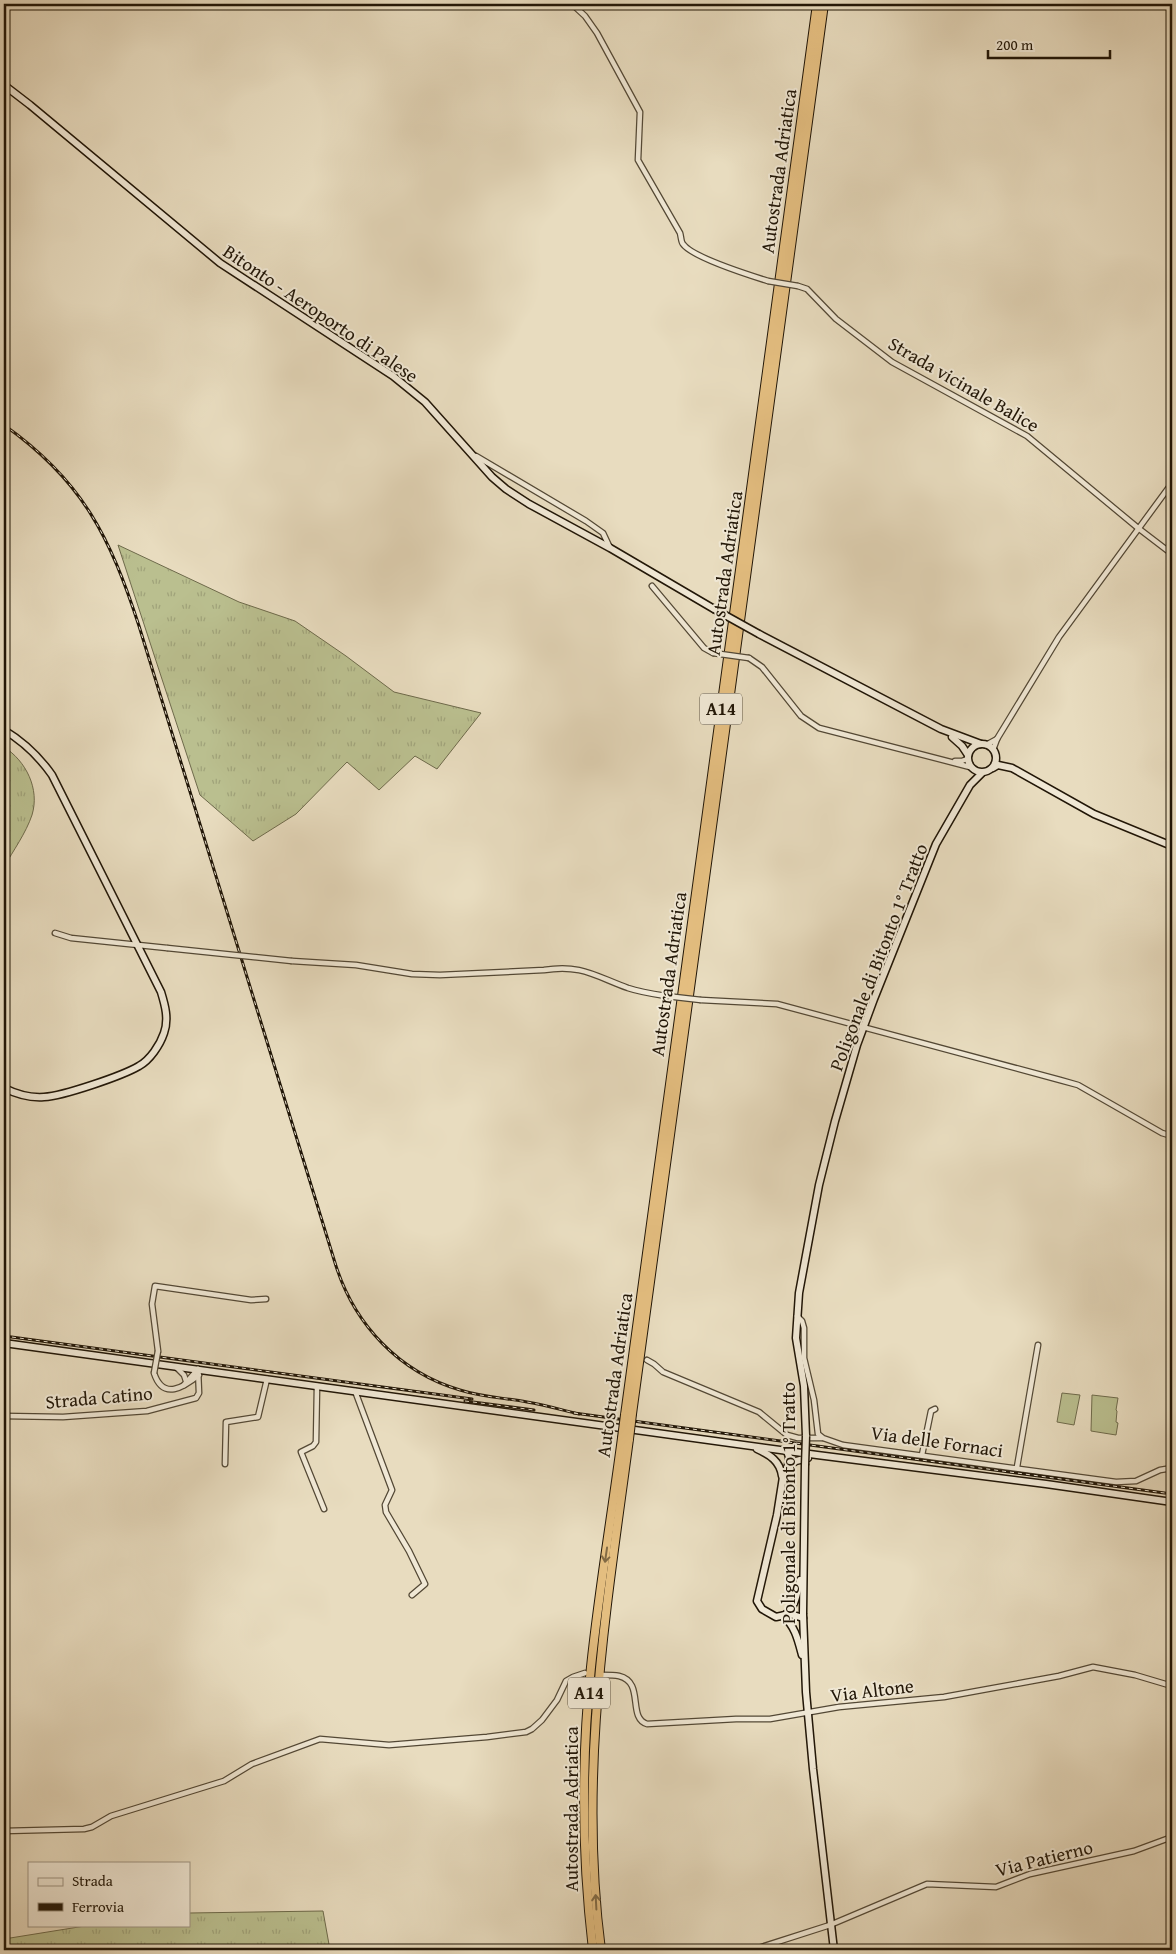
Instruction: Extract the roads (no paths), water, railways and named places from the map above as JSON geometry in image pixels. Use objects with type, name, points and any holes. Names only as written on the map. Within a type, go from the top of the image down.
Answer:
[{"type":"highway","name":"Autostrada Adriatica","points":[[601,1950],[597,1920],[592,1827],[594,1732],[602,1637],[628,1414],[817,4]]},
{"type":"highway","name":"Autostrada Adriatica","points":[[628,1414],[824,4]]},
{"type":"highway","name":"Autostrada Adriatica","points":[[593,1950],[584,1829],[588,1712],[591,1666],[625,1438]]},
{"type":"main road","name":"Bitonto - Aeroporto di Palese","points":[[4,85],[220,263],[393,376],[425,402],[492,476],[514,494],[759,634],[941,729]]},
{"type":"main road","points":[[941,729],[984,744],[1012,768],[1099,816],[1172,846]]},
{"type":"main road","points":[[941,729],[962,746],[971,768],[970,785]]},
{"type":"main road","points":[[4,730],[28,746],[52,775],[161,992],[166,1019],[164,1033],[157,1048],[140,1066],[50,1096],[22,1095],[4,1088]]},
{"type":"main road","points":[[967,757],[973,747],[984,744]]},
{"type":"main road","points":[[993,768],[996,760],[994,751]]},
{"type":"main road","points":[[970,785],[982,773],[998,765],[1012,768]]},
{"type":"main road","points":[[971,768],[982,773]]},
{"type":"main road","name":"Poligonale di Bitonto 1° Tratto","points":[[834,1950],[808,1713],[805,1666],[803,1563],[806,1412],[796,1338],[800,1284],[819,1186],[848,1074],[864,1027],[936,844],[970,785]]},
{"type":"main road","points":[[4,1343],[176,1367],[199,1372],[267,1379],[1172,1502]]},
{"type":"main road","points":[[751,1446],[768,1454],[779,1463],[782,1477],[777,1515],[757,1601],[762,1609],[776,1617],[803,1618]]},
{"type":"main road","points":[[782,1477],[788,1466],[789,1457],[787,1451]]},
{"type":"main road","points":[[781,1469],[787,1451]]},
{"type":"main road","points":[[788,1466],[796,1461],[817,1455]]},
{"type":"main road","points":[[784,1616],[790,1611],[796,1599],[803,1563]]},
{"type":"main road","points":[[784,1616],[790,1621],[796,1635],[805,1666]]},
{"type":"street","name":"Strada vicinale Balice","points":[[572,4],[585,16],[597,33],[640,112],[638,160],[680,233],[683,244],[692,252],[746,275],[807,289],[836,320],[892,362],[1027,436],[1172,554]]},
{"type":"street","points":[[472,454],[586,521],[603,533],[608,539],[610,548]]},
{"type":"street","points":[[994,751],[997,739],[1059,637],[1172,483]]},
{"type":"street","points":[[652,586],[704,648],[713,652],[749,658],[762,666],[801,716],[819,728],[951,761],[971,768]]},
{"type":"street","points":[[984,744],[997,739]]},
{"type":"street","points":[[951,761],[962,761],[967,757]]},
{"type":"street","points":[[55,934],[71,938],[292,961],[356,965],[412,974],[560,968],[579,969],[646,993],[702,1000],[777,1004],[1078,1085],[1162,1133],[1172,1136]]},
{"type":"street","name":"Strada Catino","points":[[188,1382],[183,1387],[173,1390],[167,1389],[156,1379],[154,1372],[158,1351],[152,1304],[155,1286],[251,1300],[266,1299]]},
{"type":"street","points":[[797,1315],[802,1321],[804,1328],[804,1358],[814,1400],[817,1432],[823,1438]]},
{"type":"street","points":[[1017,1467],[1038,1345]]},
{"type":"street","name":"Via delle Fornaci","points":[[647,1360],[663,1372],[760,1412],[787,1435],[798,1438],[823,1438],[843,1445],[1126,1482],[1136,1481],[1160,1470],[1172,1468]]},
{"type":"street","points":[[176,1367],[188,1382],[199,1385],[199,1372]]},
{"type":"street","points":[[188,1382],[199,1372]]},
{"type":"street","points":[[225,1464],[226,1422],[258,1417],[267,1379]]},
{"type":"street","name":"Strada Catino","points":[[4,1416],[63,1417],[147,1411],[196,1398],[199,1393],[199,1385]]},
{"type":"street","points":[[317,1386],[316,1442],[313,1446],[301,1452],[324,1509]]},
{"type":"street","points":[[355,1391],[392,1490],[385,1505],[386,1512],[409,1551],[424,1584],[412,1595]]},
{"type":"street","points":[[922,1455],[931,1411],[935,1408]]},
{"type":"street","name":"Via Altone","points":[[602,1675],[619,1676],[629,1682],[634,1691],[639,1718],[647,1724],[770,1719],[839,1707],[944,1696],[1059,1676],[1093,1667],[1172,1686]]},
{"type":"street","points":[[4,1831],[84,1829],[92,1827],[111,1816],[224,1781],[252,1764],[320,1739],[389,1745],[526,1732],[542,1720],[566,1681],[585,1672]]},
{"type":"street","name":"Via Patierno","points":[[752,1950],[830,1925],[927,1884],[996,1887],[1030,1874],[1134,1851],[1172,1837]]},
{"type":"railway","points":[[4,425],[31,446],[74,490],[90,513],[117,565],[139,626],[336,1266],[344,1288],[355,1308],[382,1343],[399,1358],[438,1382],[477,1394],[534,1403],[579,1414]]},
{"type":"railway","points":[[4,1336],[472,1399]]},
{"type":"railway","points":[[465,1401],[534,1410]]},
{"type":"railway","points":[[574,1413],[1172,1494]]}]
